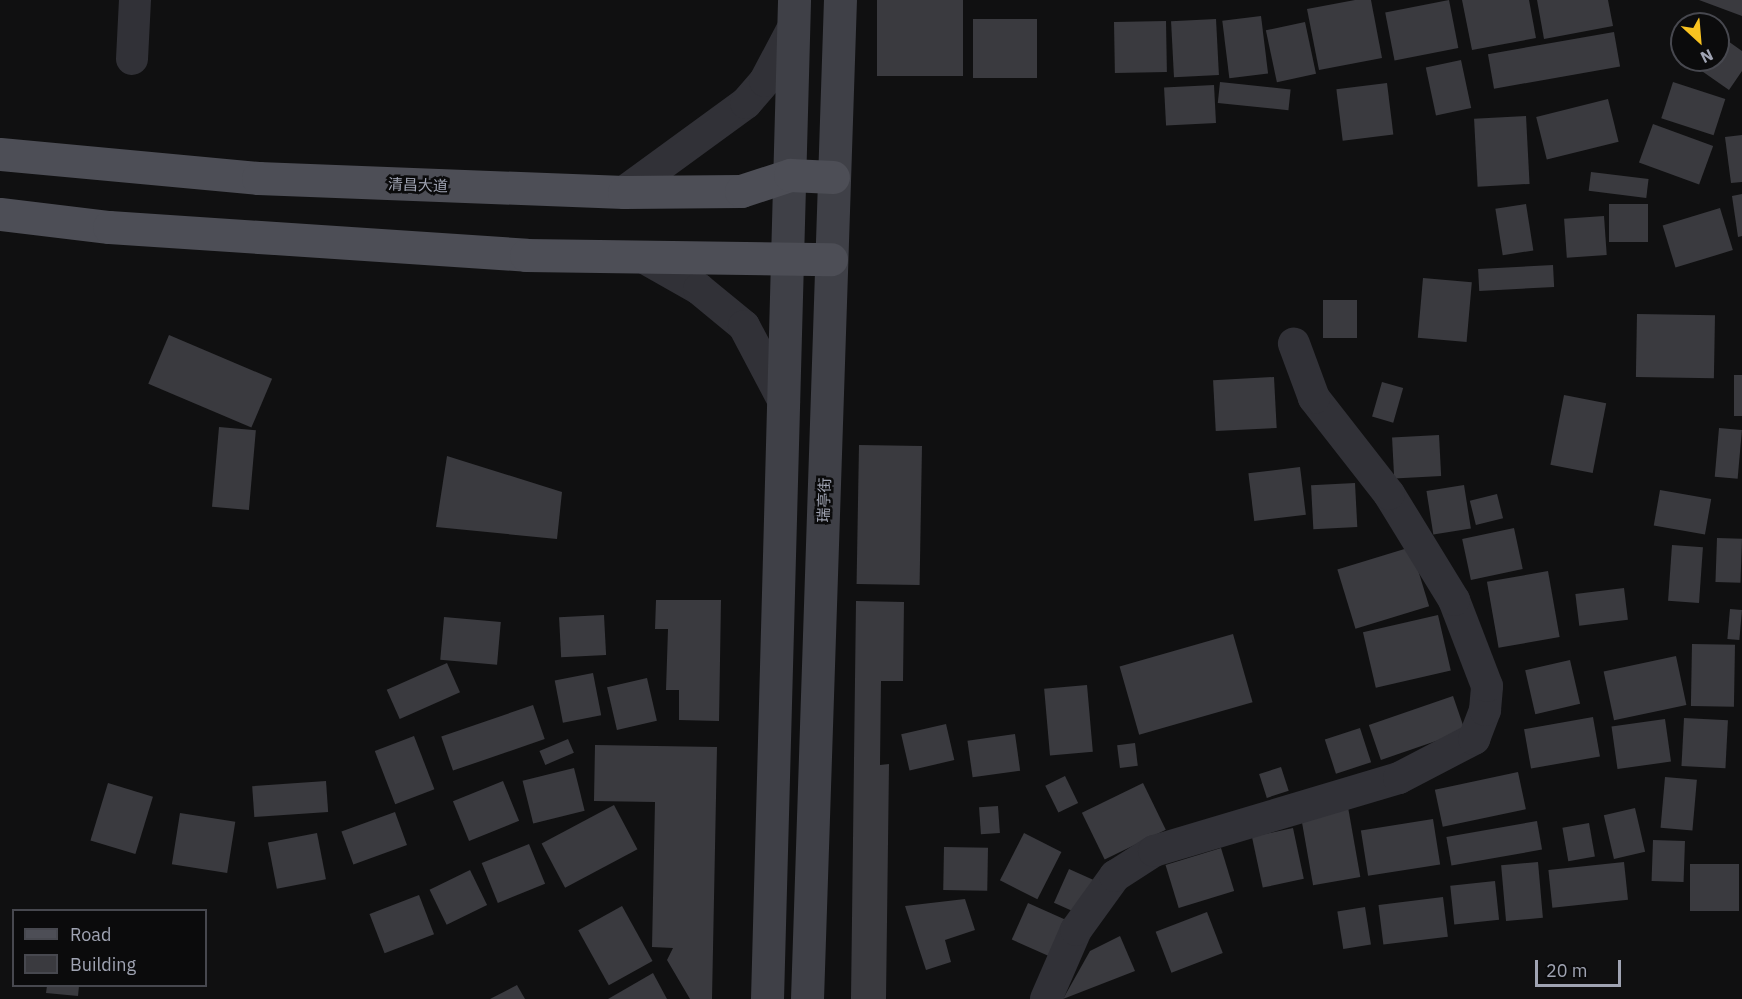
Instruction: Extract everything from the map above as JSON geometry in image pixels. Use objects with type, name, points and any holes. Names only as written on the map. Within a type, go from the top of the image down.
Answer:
[{"type":"main road","name":"瑞亭街","points":[[807,999],[840,0]]},
{"type":"main road","points":[[767,999],[794,14]]},
{"type":"main road","name":"清昌大道","points":[[0,154],[258,178],[624,192],[741,191],[790,174],[834,177]]},
{"type":"main road","points":[[0,214],[109,226],[478,251],[643,257],[831,259]]},
{"type":"street","points":[[132,59],[135,0]]},
{"type":"street","points":[[624,192],[746,103],[765,81],[794,14]]},
{"type":"street","points":[[643,257],[699,289],[744,326],[784,402]]},
{"type":"street","points":[[1046,999],[1076,930],[1115,876],[1154,851],[1398,778],[1474,739],[1487,686],[1455,600],[1389,494],[1314,398],[1294,344]]},
{"type":"building","points":[[877,0],[963,0],[963,76],[877,76]]},
{"type":"building","points":[[1355,0],[1371,0],[1382,58],[1319,70],[1307,9]]},
{"type":"building","points":[[1449,0],[1458,48],[1395,61],[1385,12]]},
{"type":"building","points":[[1462,0],[1529,0],[1536,38],[1472,50]]},
{"type":"building","points":[[1537,0],[1608,0],[1613,26],[1544,39]]},
{"type":"building","points":[[1699,0],[1742,0],[1742,16]]},
{"type":"building","points":[[1261,16],[1268,74],[1229,78],[1222,21]]},
{"type":"building","points":[[973,19],[1037,19],[1037,78],[973,78]]},
{"type":"building","points":[[1216,19],[1219,75],[1174,77],[1171,21]]},
{"type":"building","points":[[1166,21],[1167,72],[1115,73],[1114,22]]},
{"type":"building","points":[[1305,22],[1316,74],[1277,82],[1266,30]]},
{"type":"building","points":[[1614,32],[1620,66],[1494,89],[1488,54]]},
{"type":"building","points":[[1730,42],[1742,51],[1742,71],[1729,90],[1703,72],[1730,72]]},
{"type":"building","points":[[1461,60],[1471,108],[1436,115],[1426,67]]},
{"type":"building","points":[[1220,82],[1291,89],[1288,110],[1218,103]]},
{"type":"building","points":[[1673,82],[1725,99],[1714,135],[1661,118]]},
{"type":"building","points":[[1387,83],[1393,135],[1343,141],[1336,89]]},
{"type":"building","points":[[1214,85],[1216,123],[1166,126],[1164,88]]},
{"type":"building","points":[[1608,99],[1619,142],[1547,160],[1536,117]]},
{"type":"building","points":[[1526,116],[1530,184],[1478,187],[1474,119]]},
{"type":"building","points":[[1653,124],[1713,146],[1699,184],[1639,163]]},
{"type":"building","points":[[1742,135],[1742,182],[1731,183],[1725,137]]},
{"type":"building","points":[[1591,172],[1649,179],[1646,198],[1589,191]]},
{"type":"building","points":[[1742,194],[1742,236],[1738,237],[1732,196]]},
{"type":"building","points":[[1526,204],[1533,250],[1503,255],[1495,209]]},
{"type":"building","points":[[1609,204],[1648,204],[1648,242],[1609,242]]},
{"type":"building","points":[[1720,208],[1733,250],[1675,268],[1663,226]]},
{"type":"building","points":[[1604,216],[1607,255],[1567,258],[1564,219]]},
{"type":"building","points":[[1553,265],[1554,287],[1479,291],[1478,269]]},
{"type":"building","points":[[1423,278],[1472,282],[1467,342],[1418,338]]},
{"type":"building","points":[[1323,300],[1357,300],[1357,338],[1323,338]]},
{"type":"building","points":[[1637,314],[1715,315],[1714,378],[1636,377]]},
{"type":"building","points":[[169,335],[272,379],[251,428],[148,384]]},
{"type":"building","points":[[1734,375],[1742,375],[1742,416],[1734,416]]},
{"type":"building","points":[[1274,377],[1277,428],[1216,431],[1213,380]]},
{"type":"building","points":[[1382,382],[1403,388],[1393,423],[1372,417]]},
{"type":"building","points":[[1564,395],[1606,403],[1593,473],[1550,465]]},
{"type":"building","points":[[219,427],[256,430],[249,510],[212,507]]},
{"type":"building","points":[[1719,428],[1742,430],[1738,479],[1715,477]]},
{"type":"building","points":[[1439,435],[1441,476],[1394,478],[1392,437]]},
{"type":"building","points":[[859,445],[922,446],[920,585],[857,584]]},
{"type":"building","points":[[447,456],[562,492],[557,539],[436,527]]},
{"type":"building","points":[[1300,467],[1306,515],[1254,521],[1248,473]]},
{"type":"building","points":[[1355,483],[1357,527],[1313,529],[1311,485]]},
{"type":"building","points":[[1464,485],[1471,528],[1433,534],[1426,491]]},
{"type":"building","points":[[1660,490],[1711,499],[1705,534],[1654,525]]},
{"type":"building","points":[[1497,494],[1503,518],[1476,525],[1470,501]]},
{"type":"building","points":[[1514,528],[1523,569],[1471,580],[1462,539]]},
{"type":"building","points":[[1717,538],[1742,539],[1740,583],[1715,582]]},
{"type":"building","points":[[1672,545],[1703,547],[1699,603],[1668,601]]},
{"type":"building","points":[[1411,547],[1429,606],[1355,629],[1337,570]]},
{"type":"building","points":[[1548,571],[1560,637],[1499,648],[1487,582]]},
{"type":"building","points":[[1624,588],[1628,620],[1579,626],[1575,594]]},
{"type":"building","points":[[656,600],[721,600],[719,721],[679,720],[679,690],[666,690],[668,629],[655,629]]},
{"type":"building","points":[[856,601],[904,602],[903,681],[881,681],[880,765],[889,764],[886,999],[851,999]]},
{"type":"building","points":[[1730,609],[1742,610],[1739,640],[1727,639]]},
{"type":"building","points":[[604,615],[606,655],[561,657],[559,617]]},
{"type":"building","points":[[1438,615],[1451,671],[1376,688],[1363,632]]},
{"type":"building","points":[[444,617],[501,622],[497,665],[440,660]]},
{"type":"building","points":[[1233,634],[1253,702],[1139,735],[1120,667]]},
{"type":"building","points":[[1692,644],[1735,645],[1734,707],[1691,706]]},
{"type":"building","points":[[1676,656],[1686,705],[1614,720],[1604,671]]},
{"type":"building","points":[[1570,660],[1580,704],[1535,714],[1525,670]]},
{"type":"building","points":[[447,663],[460,692],[400,719],[387,690]]},
{"type":"building","points":[[593,673],[601,715],[563,723],[555,680]]},
{"type":"building","points":[[647,678],[657,721],[617,730],[607,687]]},
{"type":"building","points":[[1087,685],[1093,752],[1050,755],[1044,689]]},
{"type":"building","points":[[1453,696],[1465,731],[1381,760],[1369,725]]},
{"type":"building","points":[[533,705],[545,739],[453,771],[441,737]]},
{"type":"building","points":[[1593,717],[1600,756],[1531,769],[1524,729]]},
{"type":"building","points":[[1684,718],[1728,720],[1725,768],[1681,766]]},
{"type":"building","points":[[1665,719],[1671,762],[1618,769],[1612,727]]},
{"type":"building","points":[[946,724],[954,760],[910,770],[901,734]]},
{"type":"building","points":[[1360,728],[1371,762],[1336,774],[1325,739]]},
{"type":"building","points":[[1015,734],[1020,771],[973,777],[967,741]]},
{"type":"building","points":[[414,736],[434,789],[395,804],[375,751]]},
{"type":"building","points":[[568,739],[574,753],[545,765],[539,751]]},
{"type":"building","points":[[1135,743],[1138,766],[1120,768],[1117,745]]},
{"type":"building","points":[[595,745],[717,747],[712,999],[690,999],[667,960],[673,948],[652,947],[655,802],[594,801]]},
{"type":"building","points":[[1281,767],[1289,791],[1267,798],[1259,774]]},
{"type":"building","points":[[574,768],[585,811],[533,824],[523,781]]},
{"type":"building","points":[[1518,772],[1526,809],[1443,827],[1435,790]]},
{"type":"building","points":[[1065,776],[1078,803],[1058,813],[1045,786]]},
{"type":"building","points":[[1665,777],[1697,780],[1692,831],[1661,828]]},
{"type":"building","points":[[326,781],[328,812],[254,817],[252,786]]},
{"type":"building","points":[[503,781],[519,821],[469,841],[453,801]]},
{"type":"building","points":[[108,783],[153,797],[135,854],[90,840]]},
{"type":"building","points":[[1143,783],[1166,830],[1105,860],[1082,813]]},
{"type":"building","points":[[614,805],[637,849],[565,888],[542,843]]},
{"type":"building","points":[[998,806],[1000,833],[981,834],[979,807]]},
{"type":"building","points":[[1348,807],[1360,877],[1313,885],[1301,815]]},
{"type":"building","points":[[1635,808],[1645,852],[1614,859],[1604,815]]},
{"type":"building","points":[[395,812],[407,845],[353,864],[341,831]]},
{"type":"building","points":[[180,813],[235,822],[227,873],[172,864]]},
{"type":"building","points":[[1433,819],[1440,864],[1368,876],[1361,830]]},
{"type":"building","points":[[1537,821],[1542,850],[1451,866],[1446,837]]},
{"type":"building","points":[[1589,823],[1595,856],[1568,861],[1562,828]]},
{"type":"building","points":[[1293,828],[1304,879],[1263,888],[1252,837]]},
{"type":"building","points":[[317,833],[326,879],[277,889],[268,843]]},
{"type":"building","points":[[1024,833],[1061,852],[1037,899],[1000,880]]},
{"type":"building","points":[[1653,840],[1685,841],[1684,882],[1652,881]]},
{"type":"building","points":[[529,844],[545,884],[498,903],[482,863]]},
{"type":"building","points":[[944,847],[988,848],[987,891],[943,890]]},
{"type":"building","points":[[1221,848],[1234,891],[1179,908],[1166,865]]},
{"type":"building","points":[[1538,862],[1543,918],[1506,921],[1501,865]]},
{"type":"building","points":[[1624,862],[1628,900],[1552,908],[1548,870]]},
{"type":"building","points":[[1690,864],[1739,864],[1739,911],[1690,911]]},
{"type":"building","points":[[1069,869],[1096,881],[1081,915],[1054,903]]},
{"type":"building","points":[[470,870],[487,905],[447,925],[430,890]]},
{"type":"building","points":[[1495,881],[1499,920],[1454,924],[1450,886]]},
{"type":"building","points":[[419,895],[434,934],[385,953],[370,914]]},
{"type":"building","points":[[1443,897],[1448,937],[1383,945],[1378,905]]},
{"type":"building","points":[[965,899],[975,930],[945,940],[951,962],[926,970],[905,906]]},
{"type":"building","points":[[1028,903],[1070,922],[1054,958],[1012,940]]},
{"type":"building","points":[[622,906],[653,961],[609,985],[578,930]]},
{"type":"building","points":[[1365,907],[1371,945],[1343,949],[1337,911]]},
{"type":"building","points":[[1207,912],[1223,953],[1171,973],[1156,932]]},
{"type":"building","points":[[1120,936],[1135,971],[1063,999],[1090,951]]},
{"type":"building","points":[[653,973],[667,999],[608,999]]},
{"type":"building","points":[[517,985],[525,999],[490,999]]},
{"type":"building","points":[[47,987],[79,987],[78,996],[46,993]]}]
